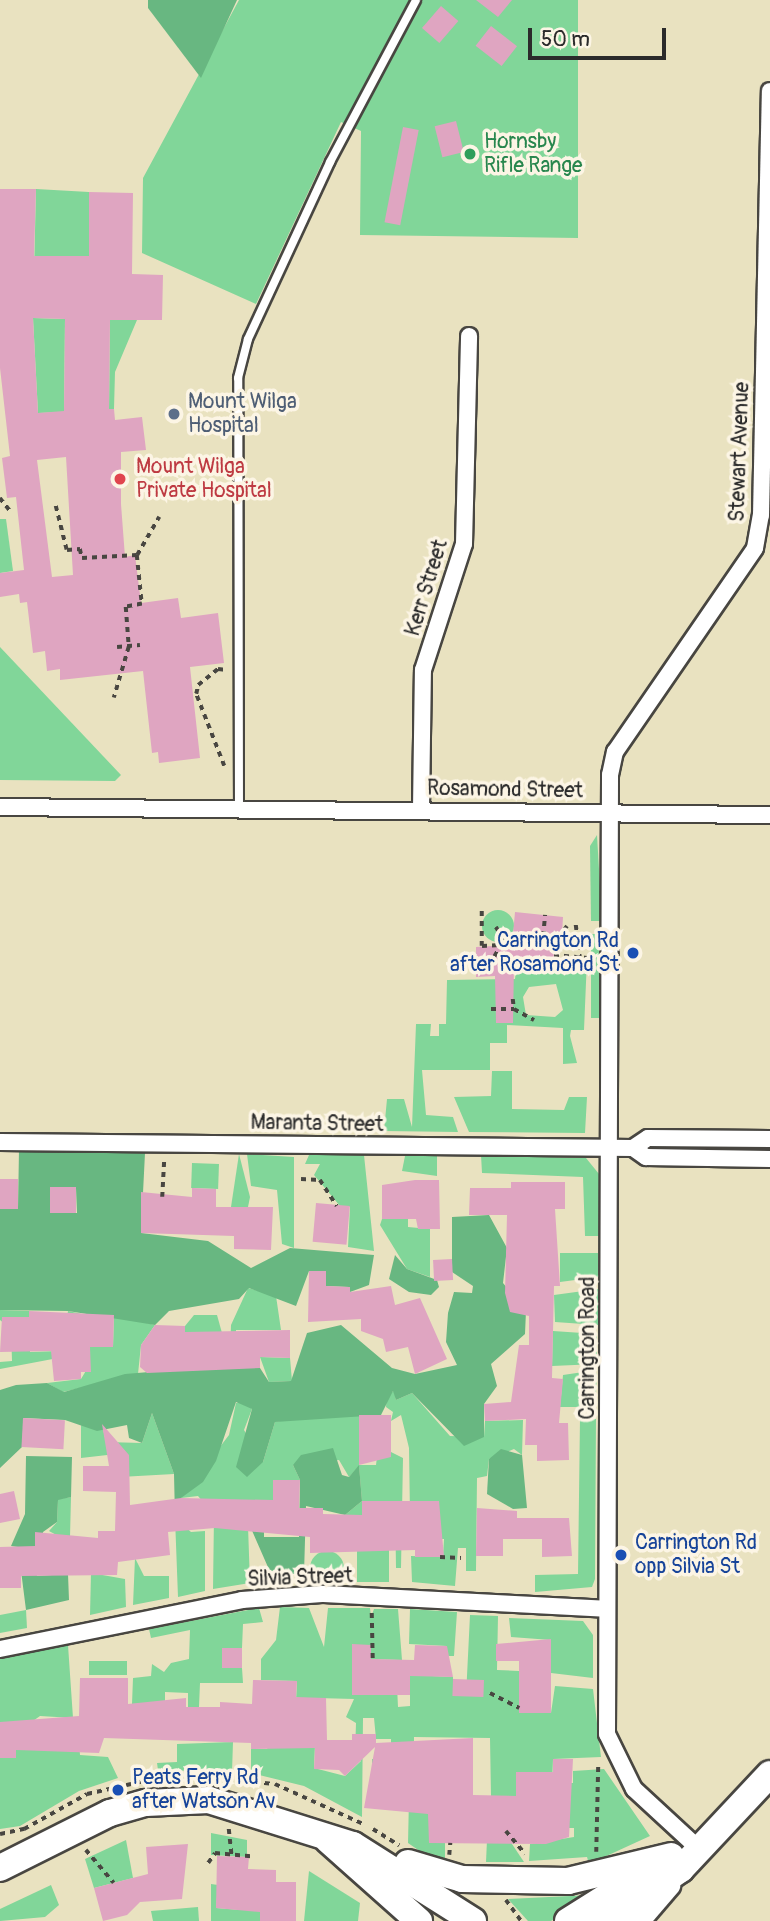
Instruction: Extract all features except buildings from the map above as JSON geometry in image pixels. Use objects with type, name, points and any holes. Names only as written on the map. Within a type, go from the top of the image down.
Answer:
[{"type":"main road","points":[[605,1921],[698,1847],[770,1774]]},
{"type":"main road","points":[[0,1868],[110,1813],[168,1800],[233,1804],[327,1839],[440,1874],[505,1882],[594,1879],[676,1862]]},
{"type":"main road","points":[[327,1839],[419,1921]]},
{"type":"main road","points":[[353,1845],[473,1921]]},
{"type":"main road","points":[[568,1921],[676,1862]]},
{"type":"main road","points":[[637,1921],[676,1862]]},
{"type":"street","name":"Stewart Avenue","points":[[612,813],[615,752],[755,548],[761,515],[770,91]]},
{"type":"street","name":"Kerr Street","points":[[421,809],[423,670],[464,544],[469,336]]},
{"type":"street","name":"Rosamond Street","points":[[0,807],[239,811],[421,809],[770,815]]},
{"type":"street","name":"Carrington Road","points":[[612,813],[607,1734],[615,1757],[634,1789],[698,1847]]},
{"type":"street","name":"Maranta Street","points":[[0,1142],[611,1149],[633,1148],[648,1138],[770,1139]]},
{"type":"street","name":"Maranta Street","points":[[633,1148],[646,1157],[770,1159]]},
{"type":"street","name":"Silvia Street","points":[[0,1648],[242,1600],[322,1594],[607,1609]]},
{"type":"lane","points":[[239,811],[238,378],[248,339],[330,162],[416,0]]},
{"type":"path","points":[[0,498],[10,511]]},
{"type":"path","points":[[56,506],[67,550],[80,549],[82,558],[137,555]]},
{"type":"path","points":[[114,698],[129,647],[126,607],[142,604],[137,555],[159,517]]},
{"type":"path","points":[[117,647],[140,645]]},
{"type":"path","points":[[225,773],[196,694],[198,685],[218,669],[239,670]]},
{"type":"path","points":[[482,911],[482,946],[507,945]]},
{"type":"path","points":[[545,915],[543,936],[558,937]]},
{"type":"path","points":[[576,925],[580,957]]},
{"type":"path","points":[[496,927],[516,966],[555,970],[558,937],[567,926]]},
{"type":"path","points":[[476,964],[489,965],[507,945]]},
{"type":"path","points":[[555,955],[588,958]]},
{"type":"path","points":[[513,999],[513,1009]]},
{"type":"path","points":[[491,1009],[513,1009],[534,1020]]},
{"type":"path","points":[[155,1158],[165,1159],[162,1197]]},
{"type":"path","points":[[301,1179],[320,1180],[337,1206]]},
{"type":"path","points":[[440,1557],[461,1558]]},
{"type":"path","points":[[372,1617],[373,1660]]},
{"type":"path","points":[[490,1693],[519,1709]]},
{"type":"path","points":[[597,1865],[598,1764]]},
{"type":"path","points":[[229,1829],[233,1856]]},
{"type":"path","points":[[506,1831],[525,1854]]},
{"type":"path","points":[[86,1850],[114,1883]]},
{"type":"path","points":[[208,1863],[215,1853],[251,1856]]},
{"type":"path","points":[[505,1899],[521,1921]]},
{"type":"green space","points":[[148,0],[237,0],[201,78],[148,8]]},
{"type":"green space","name":"Hornsby Rifle Range","points":[[239,0],[578,0],[578,238],[360,235],[361,131],[341,122],[256,304],[142,253],[143,178]]},
{"type":"green space","points":[[36,189],[89,192],[89,275],[74,256],[49,256],[48,274],[34,274]]},
{"type":"green space","points":[[33,318],[65,319],[64,412],[38,413]]},
{"type":"green space","points":[[110,320],[137,320],[115,372],[114,409],[109,409]]},
{"type":"green space","points":[[0,519],[6,519],[13,571],[0,573]]},
{"type":"green space","points":[[0,647],[121,775],[115,781],[0,780]]},
{"type":"green space","points":[[597,835],[602,921],[591,921],[590,846]]},
{"type":"green space","points":[[498,910],[510,914],[514,926],[510,938],[498,942],[486,938],[482,926],[486,914]]},
{"type":"green space","points":[[591,934],[602,934],[602,1018],[591,1018]]},
{"type":"green space","points":[[563,959],[587,959],[584,1030],[571,1030],[570,1036],[577,1063],[563,1064],[563,1028],[507,1025],[507,1043],[490,1043],[490,1070],[422,1070],[426,1115],[453,1117],[458,1132],[384,1131],[387,1099],[404,1099],[412,1127],[416,1024],[431,1024],[430,1036],[439,1036],[439,1024],[446,1024],[447,980],[515,979],[516,970],[504,962],[560,971]],"holes":[[[556,984],[563,1010],[555,1017],[526,1015],[523,997],[529,987]]]},
{"type":"green space","points":[[492,1071],[512,1071],[512,1109],[564,1110],[569,1097],[587,1097],[585,1133],[469,1132],[454,1097],[491,1096]]},
{"type":"green space","points":[[19,1149],[145,1153],[141,1233],[208,1241],[251,1268],[290,1248],[374,1255],[369,1285],[350,1292],[349,1287],[325,1286],[325,1272],[309,1271],[296,1306],[249,1288],[239,1299],[169,1311],[155,1325],[68,1311],[0,1310],[0,1209],[18,1208]],"holes":[[[50,1188],[76,1188],[77,1213],[50,1213]]]},
{"type":"green space","points":[[239,1154],[250,1197],[248,1207],[231,1207]]},
{"type":"green space","points":[[247,1154],[294,1157],[294,1248],[282,1244],[277,1190],[251,1186]]},
{"type":"green space","points":[[309,1155],[364,1155],[374,1251],[348,1247],[350,1207],[340,1206],[314,1175],[320,1164],[305,1164]]},
{"type":"green space","points":[[481,1155],[586,1158],[599,1174],[599,1236],[585,1236],[583,1177],[482,1173]]},
{"type":"green space","points":[[405,1156],[437,1156],[437,1176],[402,1171]]},
{"type":"green space","points":[[192,1163],[219,1164],[218,1189],[191,1188]]},
{"type":"green space","points":[[408,1214],[408,1227],[430,1229],[430,1277],[407,1269],[380,1225],[382,1219]]},
{"type":"green space","points":[[489,1215],[507,1248],[503,1283],[526,1311],[525,1334],[491,1364],[497,1386],[484,1404],[484,1437],[464,1446],[412,1393],[396,1400],[393,1391],[381,1415],[275,1422],[263,1462],[247,1477],[236,1467],[252,1409],[236,1402],[216,1461],[203,1482],[181,1498],[182,1518],[175,1518],[174,1474],[152,1413],[142,1443],[129,1438],[127,1425],[97,1431],[65,1420],[24,1418],[22,1447],[0,1468],[0,1390],[16,1385],[47,1383],[64,1392],[125,1374],[198,1368],[260,1368],[269,1382],[291,1381],[307,1333],[341,1325],[392,1368],[415,1374],[457,1365],[446,1342],[448,1313],[454,1292],[472,1293],[473,1286],[452,1272],[452,1217]]},
{"type":"green space","points":[[560,1253],[598,1253],[598,1277],[560,1282]]},
{"type":"green space","points":[[395,1255],[407,1269],[437,1280],[439,1287],[431,1295],[409,1292],[389,1279]]},
{"type":"green space","points":[[248,1288],[276,1296],[281,1330],[236,1330],[235,1354],[230,1354],[231,1325]]},
{"type":"green space","points":[[598,1289],[598,1325],[555,1322],[554,1295]]},
{"type":"green space","points":[[0,1310],[29,1311],[30,1352],[61,1351],[68,1311],[86,1315],[87,1347],[113,1347],[114,1315],[155,1325],[141,1345],[138,1374],[63,1392],[47,1383],[81,1379],[90,1364],[79,1354],[0,1369],[0,1362],[12,1361],[11,1329],[0,1320]]},
{"type":"green space","points":[[194,1315],[217,1315],[222,1333],[184,1364],[185,1326]]},
{"type":"green space","points":[[553,1331],[597,1334],[597,1364],[552,1366]]},
{"type":"green space","points":[[260,1357],[290,1358],[292,1381],[269,1382]]},
{"type":"green space","points":[[590,1371],[597,1374],[595,1407],[560,1407],[563,1375]]},
{"type":"green space","points":[[394,1391],[396,1400],[412,1393],[450,1436],[484,1437],[485,1421],[523,1420],[522,1455],[514,1449],[489,1459],[487,1476],[477,1478],[476,1571],[466,1571],[466,1548],[458,1548],[455,1586],[412,1582],[411,1556],[443,1557],[444,1539],[438,1539],[438,1501],[416,1501],[410,1515],[409,1448],[401,1415],[391,1421],[393,1412],[386,1407],[387,1394]]},
{"type":"green space","points":[[245,1402],[252,1409],[244,1430],[263,1462],[275,1422],[300,1417],[359,1415],[359,1465],[376,1465],[377,1457],[391,1452],[403,1458],[401,1568],[396,1568],[395,1501],[362,1501],[359,1466],[349,1477],[339,1460],[293,1465],[300,1480],[273,1480],[273,1512],[248,1526],[250,1583],[213,1589],[214,1515],[198,1496],[181,1498],[229,1435],[236,1403]]},
{"type":"green space","points":[[152,1413],[174,1474],[120,1477],[116,1454],[81,1458],[81,1425],[103,1429],[106,1442],[142,1443]]},
{"type":"green space","points":[[580,1418],[596,1419],[595,1579],[592,1587],[535,1592],[535,1575],[578,1574]]},
{"type":"green space","points":[[333,1448],[342,1475],[349,1477],[359,1465],[362,1501],[345,1515],[306,1506],[304,1574],[271,1574],[250,1526],[264,1512],[264,1537],[299,1537],[300,1480],[293,1465],[301,1455]]},
{"type":"green space","points":[[501,1449],[522,1455],[527,1508],[513,1509],[487,1494],[489,1459]]},
{"type":"green space","points":[[26,1456],[72,1457],[71,1497],[58,1500],[57,1522],[43,1532],[37,1569],[37,1576],[68,1574],[69,1600],[26,1610],[18,1547],[11,1546],[25,1514]]},
{"type":"green space","points":[[71,1497],[70,1537],[60,1537],[49,1531],[57,1522],[58,1499]]},
{"type":"green space","points":[[362,1501],[362,1526],[345,1515]]},
{"type":"green space","points":[[175,1518],[191,1532],[205,1531],[205,1591],[178,1597]]},
{"type":"green space","points":[[357,1550],[389,1550],[389,1582],[357,1582]]},
{"type":"green space","points":[[327,1551],[339,1556],[344,1568],[339,1580],[327,1585],[315,1580],[310,1568],[315,1556]]},
{"type":"green space","points":[[135,1558],[144,1576],[169,1576],[169,1598],[133,1605]]},
{"type":"green space","points":[[91,1573],[125,1579],[126,1607],[90,1615]]},
{"type":"green space","points":[[280,1607],[309,1608],[324,1647],[328,1608],[370,1608],[371,1617],[374,1609],[398,1609],[402,1660],[371,1659],[370,1645],[352,1645],[352,1691],[377,1695],[397,1686],[398,1707],[410,1706],[410,1675],[453,1677],[453,1696],[466,1696],[470,1615],[498,1616],[497,1670],[519,1671],[519,1713],[551,1713],[555,1686],[593,1689],[601,1757],[553,1759],[552,1783],[573,1783],[573,1771],[604,1769],[650,1836],[589,1864],[587,1857],[529,1861],[530,1844],[574,1837],[574,1828],[567,1828],[528,1772],[516,1772],[522,1801],[491,1796],[490,1738],[414,1737],[414,1755],[429,1785],[429,1843],[445,1843],[445,1859],[427,1856],[408,1843],[409,1798],[401,1771],[372,1765],[372,1759],[391,1758],[391,1739],[376,1739],[374,1718],[363,1718],[362,1817],[304,1786],[251,1773],[251,1749],[267,1749],[296,1702],[297,1681],[261,1680],[261,1659],[276,1640]],"holes":[[[317,1698],[354,1699],[346,1717],[356,1723],[355,1755],[361,1761],[345,1776],[314,1768]]]},
{"type":"green space","points":[[259,1608],[263,1622],[243,1624],[242,1648],[222,1648],[222,1668],[242,1668],[243,1683],[200,1683],[199,1707],[188,1707],[188,1693],[165,1692],[165,1703],[132,1704],[133,1678],[151,1676],[152,1664],[164,1672],[171,1663],[189,1659],[190,1630],[151,1638],[149,1629]]},
{"type":"green space","points":[[410,1609],[457,1612],[454,1656],[447,1656],[447,1646],[409,1644]]},
{"type":"green space","points":[[26,1610],[27,1628],[0,1633],[0,1615]]},
{"type":"green space","points":[[509,1618],[583,1621],[593,1635],[593,1678],[551,1673],[551,1640],[511,1637]]},
{"type":"green space","points":[[68,1645],[73,1718],[40,1716],[23,1728],[23,1750],[79,1743],[80,1755],[108,1757],[118,1778],[79,1791],[20,1826],[0,1829],[0,1659]]},
{"type":"green space","points":[[89,1661],[127,1661],[127,1675],[89,1675]]},
{"type":"green space","points":[[233,1742],[232,1772],[158,1770],[157,1763],[177,1762],[177,1744]]},
{"type":"green space","points":[[211,1833],[247,1840],[247,1857],[211,1855]]},
{"type":"green space","points":[[508,1838],[524,1862],[486,1862],[487,1840]]},
{"type":"green space","points":[[126,1840],[133,1878],[94,1888],[85,1859]]},
{"type":"green space","points":[[309,1871],[360,1903],[358,1921],[304,1921]]},
{"type":"green space","points":[[211,1884],[218,1885],[216,1908],[241,1910],[260,1888],[260,1921],[211,1921]]},
{"type":"green space","points":[[51,1885],[59,1905],[45,1917],[0,1921],[0,1909]]},
{"type":"green space","points":[[591,1895],[551,1921],[528,1921],[508,1899]]},
{"type":"green space","points":[[198,1907],[199,1921],[153,1921],[151,1911]]},
{"type":"place","name":"Hornsby Rifle Range","points":[[470,154]]},
{"type":"place","name":"Mount Wilga Hospital","points":[[174,414]]},
{"type":"place","name":"Mount Wilga Private Hospital","points":[[120,479]]},
{"type":"place","name":"Carrington Rd after Rosamond St","points":[[633,953]]},
{"type":"place","name":"Carrington Rd opp Silvia St","points":[[621,1555]]},
{"type":"place","name":"Peats Ferry Rd after Watson Av","points":[[118,1790]]}]
